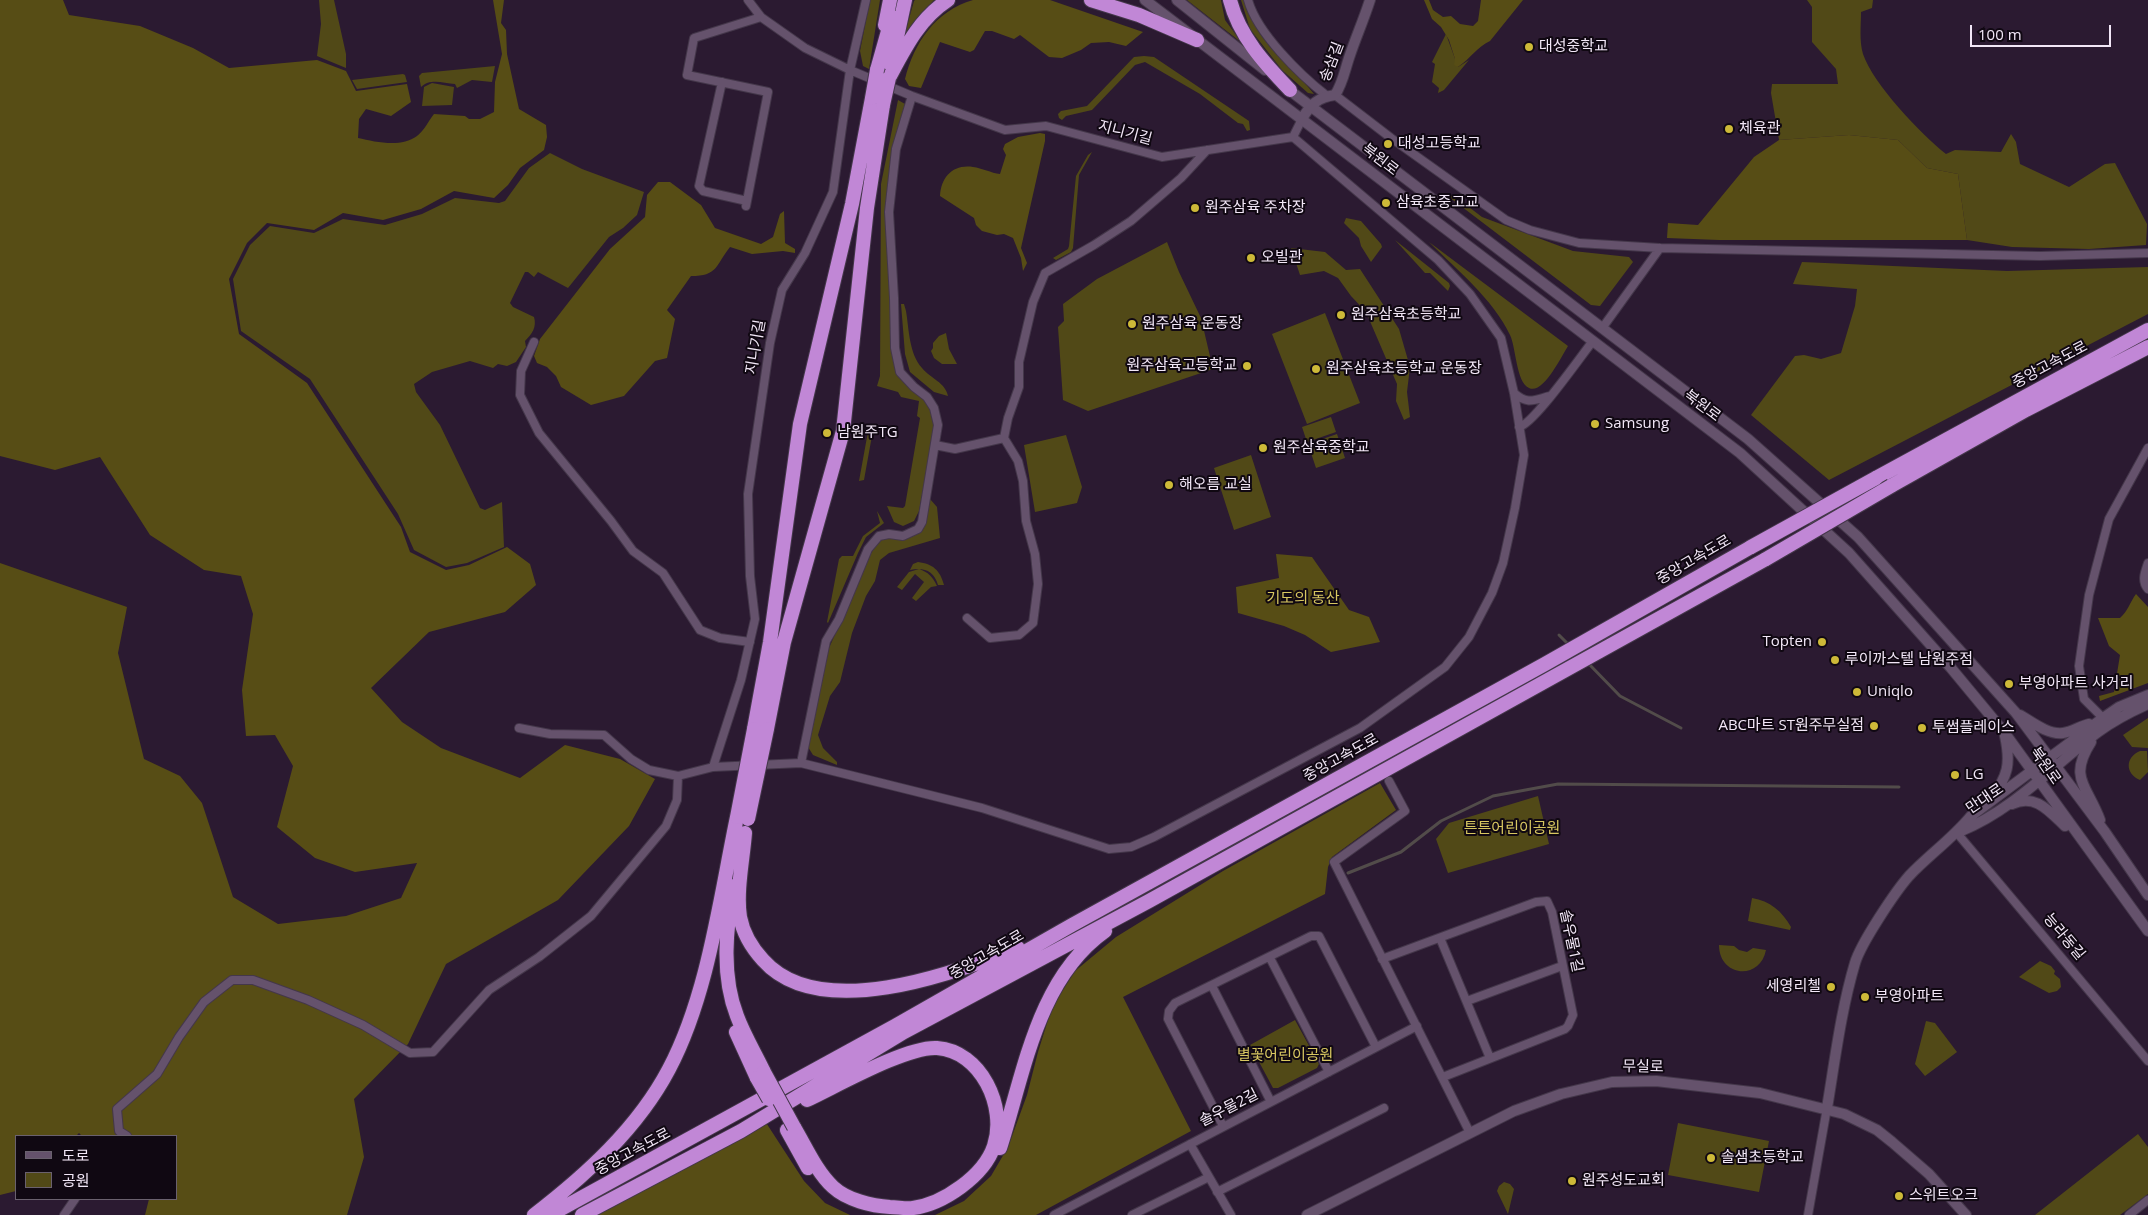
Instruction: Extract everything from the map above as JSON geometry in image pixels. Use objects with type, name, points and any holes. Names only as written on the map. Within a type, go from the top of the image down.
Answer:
[{"type":"highway","points":[[883,74],[890,0]]},
{"type":"highway","points":[[760,729],[800,424],[878,102],[898,0]]},
{"type":"highway","points":[[883,74],[905,0]]},
{"type":"highway","points":[[883,74],[932,10],[948,0]]},
{"type":"highway","points":[[1091,0],[1139,15],[1197,40]]},
{"type":"highway","points":[[1230,0],[1237,20],[1260,58],[1290,90]]},
{"type":"highway","points":[[534,1215],[586,1175],[651,1099],[669,1068],[686,1029],[701,984],[742,818],[760,729],[843,431],[878,102]]},
{"type":"highway","name":"중앙고속도로","points":[[550,1215],[886,1031],[1072,925],[1545,664],[1751,547],[2148,330]]},
{"type":"highway","name":"중앙고속도로","points":[[582,1215],[741,1131],[904,1032],[1149,901],[1624,638],[2026,410],[2148,347]]},
{"type":"highway","points":[[742,818],[745,833],[740,916],[752,948],[768,966],[788,980],[811,987],[840,990],[871,989],[941,977],[979,964],[1072,925]]},
{"type":"highway","points":[[745,833],[728,915],[726,952],[729,985],[736,1016],[760,1075]]},
{"type":"highway","points":[[919,1215],[938,1209],[966,1193],[983,1176],[1000,1148],[1035,1035],[1047,1005],[1068,967],[1091,941],[1149,901]]},
{"type":"highway","points":[[718,916],[717,955],[722,989],[730,1020],[790,1128],[812,1175],[828,1195],[851,1208],[888,1215]]},
{"type":"highway","points":[[741,1131],[911,1051],[937,1048],[963,1056],[982,1073],[993,1096],[998,1119],[994,1147],[977,1173],[961,1188],[934,1203],[912,1208],[884,1206],[854,1199],[834,1188],[790,1128]]},
{"type":"street","name":"지니기길","points":[[748,0],[761,17],[805,48],[850,70],[912,96],[1005,130],[1046,126],[1162,157],[1293,137]]},
{"type":"street","name":"지니기길","points":[[714,767],[741,680],[755,620],[750,576],[748,494],[770,343],[782,290],[805,254],[833,192],[850,70],[866,0]]},
{"type":"street","name":"북원로","points":[[1144,0],[1740,453],[1849,553],[1951,668],[2004,732],[2148,931]]},
{"type":"street","name":"북원로","points":[[1177,0],[1290,90],[1748,439],[1858,537],[2016,713],[2105,832],[2148,895]]},
{"type":"street","points":[[1248,0],[1268,36],[1302,76],[1506,220],[1530,230],[1579,243],[1660,248],[2040,256],[2148,253]]},
{"type":"street","name":"송삼길","points":[[1310,105],[1330,96],[1341,86],[1370,0]]},
{"type":"street","points":[[722,82],[699,186],[703,191],[746,204],[768,92],[722,82],[687,75],[694,38],[761,17]]},
{"type":"street","points":[[801,763],[826,641],[839,619],[868,549],[879,536],[889,534],[903,536],[918,529],[922,522],[935,445],[938,424],[934,408],[927,397],[900,372],[895,348],[889,212],[896,149],[912,96]]},
{"type":"street","points":[[518,728],[550,734],[604,735],[632,759],[649,770],[678,776],[714,767],[801,763],[982,808],[1109,849],[1131,847],[1154,837],[1360,728],[1445,667],[1469,637],[1492,593],[1503,563],[1524,455],[1514,394],[1500,338],[1470,294],[1438,260],[1293,137],[1310,105]]},
{"type":"street","points":[[967,618],[990,638],[1019,635],[1033,623],[1038,584],[1036,561],[1026,521],[1023,481],[1018,461],[1004,438],[1008,418],[1019,387],[1019,362],[1031,311],[1045,272],[1094,245],[1131,221],[1181,178],[1207,150]]},
{"type":"street","points":[[1519,427],[1524,426],[1536,414],[1593,341],[1660,248]]},
{"type":"street","points":[[534,342],[521,371],[520,395],[539,433],[633,551],[663,573],[700,630],[720,638],[750,642]]},
{"type":"street","points":[[1514,394],[1523,401],[1532,401],[1550,396]]},
{"type":"street","points":[[935,445],[955,449],[1004,438]]},
{"type":"street","points":[[2099,724],[2084,699],[2079,666],[2089,595],[2109,519],[2148,448]]},
{"type":"street","points":[[2148,562],[2144,576],[2144,585],[2148,589]]},
{"type":"street","name":"만대로","points":[[1957,832],[1978,825],[2120,706],[2148,695]]},
{"type":"street","name":"만대로","points":[[2099,724],[2148,704]]},
{"type":"street","points":[[2016,713],[2046,730],[2056,733],[2099,724]]},
{"type":"street","points":[[2099,724],[2082,757],[2079,773],[2105,832]]},
{"type":"street","points":[[1360,728],[1365,738]]},
{"type":"street","points":[[1986,805],[2006,776],[2008,761],[2004,732]]},
{"type":"street","points":[[125,1135],[119,1131],[117,1109],[158,1074],[179,1037],[204,1002],[232,980],[253,980],[308,1000],[363,1025],[410,1053],[433,1052],[489,990],[539,957],[591,916],[666,826],[677,800],[678,776]]},
{"type":"street","name":"만대로","points":[[1957,832],[1986,805],[2035,777]]},
{"type":"street","points":[[1389,781],[1406,812],[1334,862],[1470,1133]]},
{"type":"street","points":[[1993,813],[2021,800],[2033,800],[2044,805],[2087,847]]},
{"type":"street","points":[[1808,1215],[1846,1001],[1856,962],[1864,944],[1908,877],[1957,832]]},
{"type":"street","name":"능라동길","points":[[1957,832],[2148,1061]]},
{"type":"street","name":"솔우물1길","points":[[1382,959],[1536,902],[1548,901],[1552,912],[1573,1015],[1568,1026],[1565,1029],[1443,1077]]},
{"type":"street","points":[[1223,1126],[1168,1019],[1175,1003],[1270,958],[1311,936],[1319,936],[1376,1047]]},
{"type":"street","points":[[1440,938],[1490,1058]]},
{"type":"street","points":[[1270,958],[1329,1072]]},
{"type":"street","points":[[1467,1001],[1562,966]]},
{"type":"street","points":[[1212,986],[1271,1102]]},
{"type":"street","name":"솔우물2길","points":[[1054,1215],[1417,1026]]},
{"type":"street","name":"무실로","points":[[1307,1215],[1514,1111],[1561,1094],[1612,1082],[1656,1081],[1760,1093],[1827,1108],[1844,1114],[1876,1130],[1929,1174],[1966,1215]]},
{"type":"street","points":[[1217,1192],[1384,1108]]},
{"type":"street","points":[[1190,1144],[1231,1215]]},
{"type":"street","points":[[1132,1215],[1209,1176]]},
{"type":"street","points":[[64,1215],[74,1200]]},
{"type":"street","points":[[2128,1215],[2148,1200]]},
{"type":"green space","points":[[0,0],[63,0],[69,15],[140,26],[193,48],[229,68],[317,60],[346,71],[356,91],[407,84],[411,102],[391,116],[366,109],[359,119],[358,138],[396,143],[411,140],[420,134],[434,114],[480,119],[494,112],[495,82],[502,54],[493,0],[504,0],[501,23],[506,30],[507,54],[519,109],[546,125],[547,137],[544,150],[520,168],[508,185],[494,198],[454,191],[421,209],[383,220],[343,213],[314,230],[267,223],[247,243],[229,279],[239,334],[307,383],[401,527],[410,552],[446,570],[469,565],[507,547],[530,564],[536,585],[505,612],[429,632],[371,688],[402,722],[441,748],[520,778],[565,745],[620,759],[655,779],[629,826],[558,900],[446,964],[408,1044],[354,1099],[364,1157],[347,1215],[145,1215],[149,1200],[178,1200],[178,1135],[81,1135],[79,1133],[77,1135],[15,1135],[15,1191],[0,1195],[0,563],[127,607],[118,653],[144,759],[180,776],[202,803],[233,897],[278,924],[346,916],[401,898],[417,863],[355,872],[315,858],[277,827],[293,766],[275,735],[246,736],[242,690],[253,614],[241,576],[204,570],[150,535],[100,457],[55,470],[0,456]]},
{"type":"green space","points":[[319,0],[334,0],[346,54],[346,68],[317,56],[321,24]]},
{"type":"green space","points":[[870,0],[880,0],[869,69],[863,66],[860,51]]},
{"type":"green space","points":[[934,0],[905,33],[914,1]]},
{"type":"green space","points":[[973,0],[1050,0],[1143,32],[1126,46],[1109,42],[1091,43],[1081,50],[1062,58],[1049,57],[1020,35],[1014,39],[992,31],[985,31],[974,50],[970,52],[940,42],[921,88],[909,86],[905,79],[909,66],[920,41],[928,30],[948,12]]},
{"type":"green space","points":[[1187,0],[1221,0],[1225,20],[1242,43]]},
{"type":"green space","points":[[1241,0],[1245,0],[1250,16],[1265,41],[1314,94],[1308,93],[1282,70],[1250,29]]},
{"type":"green space","points":[[1424,0],[1429,0],[1433,10],[1443,17],[1451,16],[1460,24],[1473,26],[1478,21],[1481,0],[1523,0],[1490,41],[1481,46],[1458,67],[1454,65],[1455,59],[1449,40],[1441,27],[1432,19]]},
{"type":"green space","points":[[1807,0],[1873,0],[1872,8],[1861,12],[1861,44],[1868,66],[1899,108],[1946,154],[1955,150],[2001,152],[2011,134],[2016,142],[2020,164],[2069,187],[2105,164],[2115,163],[2147,224],[2146,245],[2089,249],[2012,247],[1967,240],[1958,174],[1927,168],[1898,140],[1849,135],[1779,140],[1771,93],[1772,84],[1838,84],[1836,69],[1812,42],[1812,7]]},
{"type":"green space","points":[[1446,34],[1458,67],[1469,60],[1444,90],[1438,93],[1439,88],[1432,82],[1435,64],[1432,62]]},
{"type":"green space","points":[[1134,57],[1154,57],[1249,121],[1250,130],[1247,131],[1243,124],[1238,123],[1200,94],[1145,62],[1135,65],[1092,110],[1066,116],[1062,120],[1059,118],[1058,114],[1061,111],[1087,106]]},
{"type":"green space","points":[[495,66],[492,82],[472,80],[457,88],[455,84],[433,82],[421,87],[419,76],[422,73]]},
{"type":"green space","points":[[403,74],[407,82],[357,89],[352,80]]},
{"type":"green space","points":[[432,83],[454,87],[452,105],[422,106],[424,87]]},
{"type":"green space","points":[[898,100],[905,104],[891,159],[885,209],[893,350],[897,373],[924,397],[932,409],[935,426],[919,511],[914,521],[903,526],[894,522],[887,506],[903,508],[905,506],[920,418],[917,416],[919,401],[901,397],[898,392],[877,386],[880,376],[881,184]]},
{"type":"green space","points":[[1040,133],[1045,134],[1045,141],[1021,248],[1027,263],[1023,271],[1021,258],[1013,238],[1004,234],[997,235],[982,231],[976,225],[974,218],[940,196],[943,183],[949,173],[960,168],[973,167],[1000,174],[1006,155],[1003,149],[1005,144],[1018,137]]},
{"type":"green space","points":[[1849,135],[1898,140],[1927,168],[1958,174],[1967,240],[1719,240],[1667,238],[1668,223],[1698,225],[1754,157],[1779,140]]},
{"type":"green space","points":[[1092,152],[1079,175],[1073,248],[1071,252],[1056,260],[1053,258],[1068,249],[1069,246],[1076,176],[1088,155]]},
{"type":"green space","points":[[550,153],[582,169],[644,192],[637,215],[623,228],[609,237],[568,288],[538,272],[534,277],[525,272],[510,303],[513,307],[534,317],[535,324],[532,333],[525,341],[526,347],[516,362],[507,366],[498,364],[493,368],[470,361],[432,372],[414,384],[416,392],[440,425],[480,508],[485,510],[502,502],[504,547],[467,563],[446,567],[414,550],[398,514],[310,379],[241,331],[233,279],[250,245],[270,226],[314,233],[343,219],[385,225],[422,214],[455,198],[499,203],[505,201],[529,168]]},
{"type":"green space","points":[[658,182],[670,182],[701,205],[715,228],[761,244],[773,237],[780,214],[784,211],[785,243],[795,249],[795,253],[783,251],[752,254],[730,247],[711,272],[700,276],[691,276],[667,310],[675,319],[667,358],[655,361],[624,396],[591,405],[561,387],[556,376],[547,367],[537,363],[534,356],[540,339],[610,249],[645,217],[647,195]]},
{"type":"green space","points":[[1453,195],[1482,217],[1573,251],[1629,257],[1633,262],[1600,306],[1591,305],[1449,197]]},
{"type":"green space","points":[[1346,218],[1361,221],[1381,244],[1382,247],[1371,262],[1361,246],[1359,238],[1344,223]]},
{"type":"green space","points":[[1395,240],[1449,283],[1448,291],[1430,273],[1425,273]]},
{"type":"green space","name":"원주삼육 운동장","points":[[1167,242],[1201,318],[1213,369],[1088,411],[1063,400],[1058,327],[1064,321],[1063,304],[1097,279]]},
{"type":"green space","points":[[1429,242],[1568,346],[1551,374],[1540,386],[1534,389],[1529,388],[1521,379],[1512,340],[1503,322],[1474,286]]},
{"type":"green space","points":[[1291,248],[1325,252],[1346,270],[1360,269],[1399,329],[1410,367],[1407,392],[1410,417],[1404,420],[1396,401],[1397,384],[1366,312],[1338,278],[1324,271],[1300,275]]},
{"type":"green space","points":[[1802,262],[2007,271],[2148,267],[2148,314],[1829,480],[1751,415],[1795,356],[1804,355],[1821,359],[1841,353],[1855,306],[1857,289],[1793,284]]},
{"type":"green space","points":[[901,304],[904,304],[906,311],[914,356],[926,372],[944,387],[948,396],[934,392],[910,372],[905,354]]},
{"type":"green space","name":"원주삼육초등학교 운동장","points":[[1325,313],[1360,403],[1307,424],[1272,334]]},
{"type":"green space","points":[[946,333],[949,349],[957,364],[942,364],[934,358],[931,351],[933,343],[939,336]]},
{"type":"green space","points":[[1331,417],[1336,432],[1307,442],[1302,427]]},
{"type":"green space","points":[[869,426],[873,430],[864,480],[859,481]]},
{"type":"green space","points":[[1337,434],[1345,458],[1316,468],[1308,444]]},
{"type":"green space","points":[[1066,435],[1082,487],[1077,503],[1035,512],[1024,445]]},
{"type":"green space","points":[[1251,455],[1271,517],[1234,530],[1214,468]]},
{"type":"green space","points":[[930,499],[937,507],[940,538],[889,553],[880,560],[875,581],[866,596],[852,633],[840,682],[830,696],[818,735],[823,748],[837,762],[837,765],[813,755],[808,747],[829,648],[871,553],[880,539],[889,536],[903,539],[922,531]]},
{"type":"green space","points":[[877,511],[884,523],[866,537],[828,623],[839,559],[842,556],[853,556],[863,536],[880,523]]},
{"type":"green space","name":"기도의 동산","points":[[1276,554],[1312,557],[1349,610],[1369,617],[1380,642],[1331,652],[1305,635],[1284,626],[1238,613],[1236,587],[1279,578]]},
{"type":"green space","points":[[918,562],[932,566],[940,575],[944,585],[938,585],[934,576],[928,571],[920,569],[910,570],[913,564]]},
{"type":"green space","points":[[919,569],[930,575],[937,586],[931,587],[916,601],[912,598],[924,582],[915,574],[902,590],[897,587],[909,572]]},
{"type":"green space","points":[[2136,594],[2148,607],[2148,683],[2100,701],[2099,696],[2114,692],[2120,655],[2109,646],[2098,618],[2120,618]]},
{"type":"green space","points":[[2148,718],[2148,748],[2132,747],[2123,735]]},
{"type":"green space","points":[[2140,751],[2147,751],[2148,772],[2140,780],[2129,770],[2129,761]]},
{"type":"green space","points":[[1380,783],[1396,810],[1332,857],[1328,867],[1325,894],[1123,997],[1191,1131],[1036,1215],[935,1215],[964,1201],[991,1176],[1008,1147],[1027,1095],[1052,1007],[1075,971],[1116,937],[1223,871]]},
{"type":"green space","name":"튼튼어린이공원","points":[[1538,796],[1549,844],[1448,873],[1436,839],[1449,823]]},
{"type":"green space","points":[[1752,898],[1770,904],[1775,908],[1787,921],[1791,927],[1790,930],[1748,921]]},
{"type":"green space","points":[[1719,945],[1734,946],[1739,950],[1747,952],[1753,948],[1766,950],[1762,960],[1756,967],[1740,971],[1732,969],[1726,964],[1721,956]]},
{"type":"green space","points":[[2040,961],[2051,966],[2055,971],[2054,974],[2060,979],[2061,987],[2057,991],[2049,993],[2019,977]]},
{"type":"green space","name":"별꽃어린이공원","points":[[1295,1020],[1319,1064],[1317,1068],[1278,1088],[1273,1088],[1250,1045]]},
{"type":"green space","points":[[1926,1021],[1935,1023],[1957,1052],[1925,1076],[1915,1064]]},
{"type":"green space","points":[[761,1115],[804,1181],[825,1203],[850,1215],[573,1215]]},
{"type":"green space","points":[[1678,1123],[1769,1141],[1759,1192],[1668,1175]]},
{"type":"green space","points":[[2138,1134],[2148,1147],[2148,1194],[2120,1215],[2035,1215]]},
{"type":"green space","points":[[1504,1182],[1510,1184],[1514,1189],[1508,1214],[1497,1191]]},
{"type":"waterway","points":[[1559,635],[1569,645]]},
{"type":"waterway","points":[[1588,663],[1620,696],[1681,728]]},
{"type":"waterway","points":[[1348,873],[1401,852],[1441,821],[1493,796],[1558,784],[1899,787]]},
{"type":"place","name":"대성중학교","points":[[1529,47]]},
{"type":"place","name":"체육관","points":[[1729,129]]},
{"type":"place","name":"대성고등학교","points":[[1388,144]]},
{"type":"place","name":"삼육초중고교","points":[[1386,203]]},
{"type":"place","name":"원주삼육 주차장","points":[[1195,208]]},
{"type":"place","name":"오빌관","points":[[1251,258]]},
{"type":"place","name":"원주삼육초등학교","points":[[1341,315]]},
{"type":"place","name":"원주삼육 운동장","points":[[1132,324]]},
{"type":"place","name":"원주삼육고등학교","points":[[1247,366]]},
{"type":"place","name":"원주삼육초등학교 운동장","points":[[1316,369]]},
{"type":"place","name":"Samsung","points":[[1595,424]]},
{"type":"place","name":"남원주TG","points":[[827,433]]},
{"type":"place","name":"원주삼육중학교","points":[[1263,448]]},
{"type":"place","name":"해오름 교실","points":[[1169,485]]},
{"type":"place","name":"Topten","points":[[1822,642]]},
{"type":"place","name":"루이까스텔 남원주점","points":[[1835,660]]},
{"type":"place","name":"부영아파트 사거리","points":[[2009,684]]},
{"type":"place","name":"Uniqlo","points":[[1857,692]]},
{"type":"place","name":"ABC마트 ST원주무실점","points":[[1874,726]]},
{"type":"place","name":"투썸플레이스","points":[[1922,728]]},
{"type":"place","name":"LG","points":[[1955,775]]},
{"type":"place","name":"세영리첼","points":[[1831,987]]},
{"type":"place","name":"부영아파트","points":[[1865,997]]},
{"type":"place","name":"솔샘초등학교","points":[[1711,1158]]},
{"type":"place","name":"원주성도교회","points":[[1572,1181]]},
{"type":"place","name":"스위트오크","points":[[1899,1196]]}]
